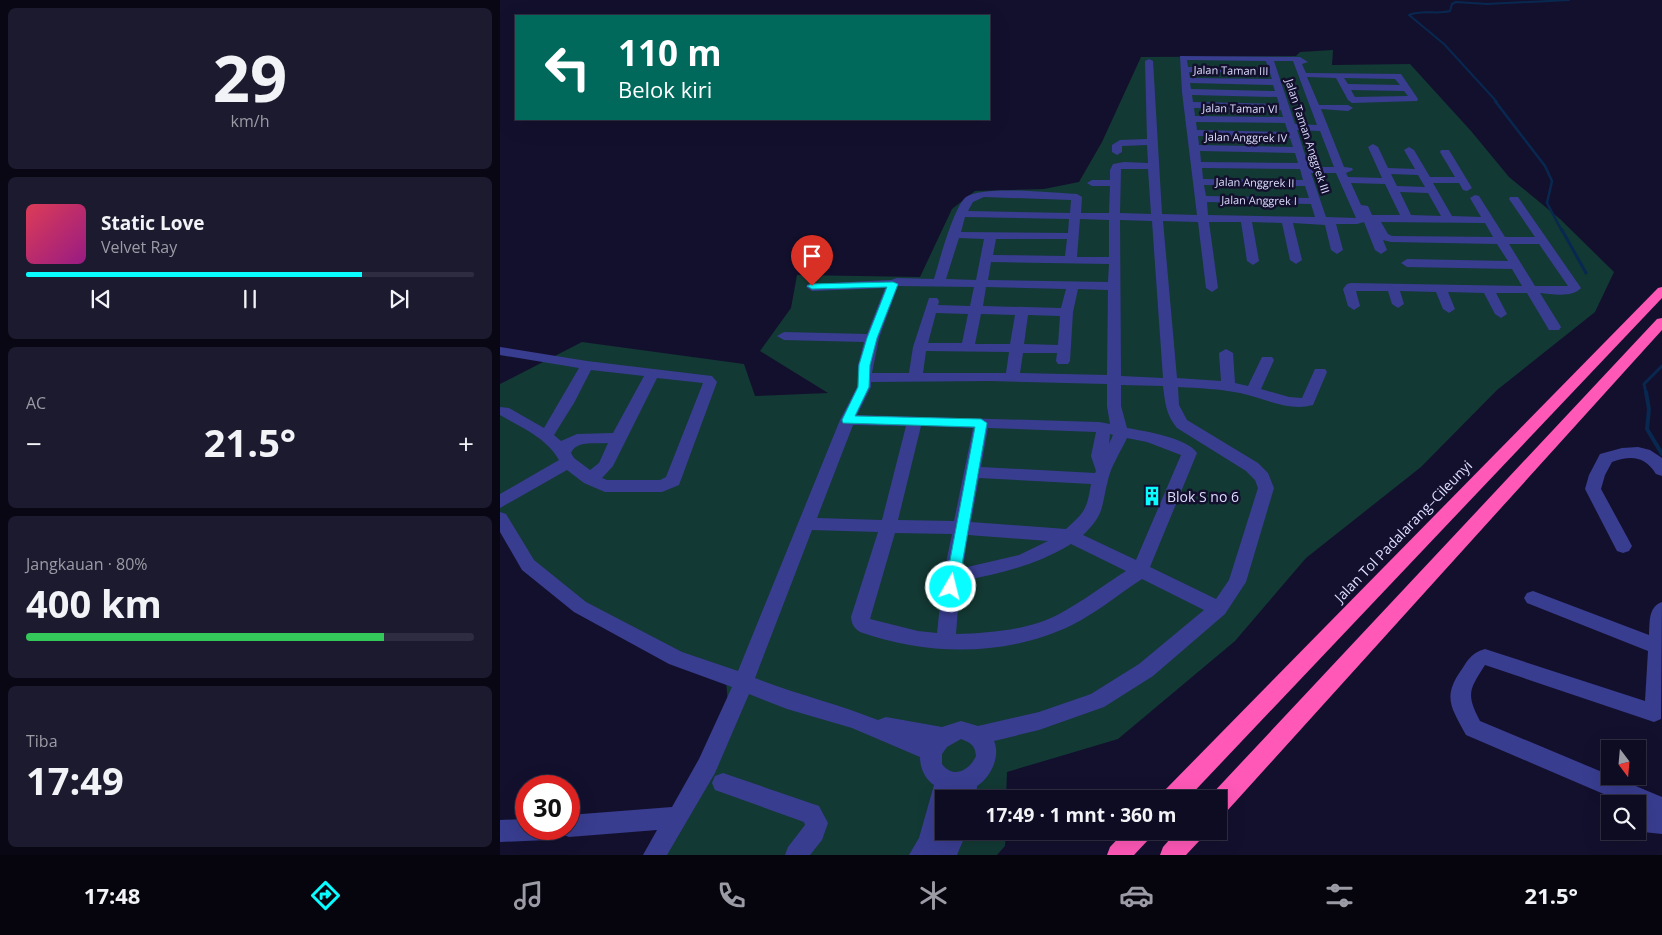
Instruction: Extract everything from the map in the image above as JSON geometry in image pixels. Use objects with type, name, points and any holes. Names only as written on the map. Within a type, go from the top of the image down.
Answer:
[{"type":"highway","name":"Jalan Tol Padalarang–Cileunyi","points":[[1181,790],[1662,291]]},
{"type":"highway","points":[[1227,795],[1662,322]]},
{"type":"highway","points":[[1118,855],[1132,840]]},
{"type":"highway","points":[[1171,855],[1185,840]]},
{"type":"street","points":[[1212,288],[1202,199],[1186,92],[1182,58],[1184,57],[1302,59],[1310,75],[1348,180],[1368,218],[1381,250]]},
{"type":"street","name":"Jalan Taman Anggrek III","points":[[1269,58],[1304,168],[1337,250]]},
{"type":"street","points":[[1296,59],[1322,128],[1344,170]]},
{"type":"street","points":[[983,743],[1020,726],[1097,701],[1146,670],[1219,609],[1236,582],[1266,488],[1262,477],[1252,467],[1182,424],[1177,418],[1172,405],[1153,166],[1149,61]]},
{"type":"street","points":[[1184,69],[1273,70]]},
{"type":"street","points":[[1310,75],[1398,76],[1414,100],[1352,100],[1339,76]]},
{"type":"street","name":"Jalan Taman III","points":[[1185,80],[1277,82]]},
{"type":"street","points":[[1345,87],[1407,88]]},
{"type":"street","points":[[1186,92],[1281,94]]},
{"type":"street","points":[[1188,106],[1285,107]]},
{"type":"street","points":[[1322,107],[1348,108]]},
{"type":"street","name":"Jalan Taman VI","points":[[1190,119],[1291,127]]},
{"type":"street","points":[[1191,133],[1291,127],[1322,128]]},
{"type":"street","points":[[1117,152],[1117,145],[1120,143],[1152,142]]},
{"type":"street","name":"Jalan Anggrek IV","points":[[1193,148],[1299,150]]},
{"type":"street","points":[[1373,148],[1407,219]]},
{"type":"street","points":[[1409,150],[1449,220]]},
{"type":"street","points":[[1348,180],[1427,181],[1465,184],[1445,152]]},
{"type":"street","points":[[1196,165],[1344,170]]},
{"type":"street","points":[[1122,432],[1117,423],[1114,406],[1113,380],[1115,170],[1117,166],[1153,166]]},
{"type":"street","points":[[1389,180],[1427,181]]},
{"type":"street","name":"Jalan Anggrek II","points":[[1199,182],[1310,183]]},
{"type":"street","points":[[1092,183],[1116,183]]},
{"type":"street","points":[[939,282],[961,214],[969,200],[983,194],[1071,196],[1078,198],[1071,260]]},
{"type":"street","points":[[1475,198],[1554,327]]},
{"type":"street","name":"Jalan Anggrek I","points":[[1202,199],[1316,201]]},
{"type":"street","points":[[1354,306],[1349,289],[1351,287],[1531,290],[1575,288],[1514,199]]},
{"type":"street","points":[[961,214],[1326,222],[1353,222],[1368,218],[1489,220]]},
{"type":"street","points":[[1368,218],[1386,238],[1544,242]]},
{"type":"street","points":[[1246,220],[1253,261]]},
{"type":"street","points":[[1287,221],[1296,260]]},
{"type":"street","points":[[953,235],[1074,236]]},
{"type":"street","points":[[968,347],[991,235]]},
{"type":"street","points":[[1026,260],[1029,236]]},
{"type":"street","points":[[986,258],[1113,261]]},
{"type":"street","points":[[1406,263],[1516,265]]},
{"type":"street","points":[[812,286],[893,284],[897,282],[982,282],[1113,286]]},
{"type":"street","points":[[654,855],[707,766],[743,682],[847,420],[864,387],[865,365],[872,338],[893,284]]},
{"type":"street","points":[[920,347],[1018,347],[1064,355],[1067,312],[1073,285]]},
{"type":"street","points":[[1394,288],[1398,304]]},
{"type":"street","points":[[1440,289],[1449,308]]},
{"type":"street","points":[[1488,289],[1501,314]]},
{"type":"street","points":[[915,377],[920,347],[932,304],[975,310],[1067,312]]},
{"type":"street","points":[[1012,378],[1022,310]]},
{"type":"street","points":[[784,336],[872,338]]},
{"type":"street","points":[[500,351],[586,365],[707,379],[710,382],[673,481],[662,486],[605,486],[590,479],[565,457],[554,442],[504,411]]},
{"type":"street","points":[[1226,353],[1228,386]]},
{"type":"street","points":[[1253,391],[1267,360]]},
{"type":"street","points":[[546,436],[567,403],[586,365]]},
{"type":"street","points":[[590,479],[605,466],[653,372]]},
{"type":"street","points":[[864,378],[1113,380],[1228,386],[1304,403],[1311,396],[1320,372]]},
{"type":"street","points":[[847,420],[915,421],[981,423],[1104,428],[1149,437],[1182,448],[1189,453],[1140,571],[1067,619],[1048,628],[1020,636],[976,641],[946,642],[918,639],[867,627],[862,624],[860,617],[888,527],[915,421]]},
{"type":"street","points":[[946,642],[952,577],[981,423]]},
{"type":"street","points":[[1102,474],[1099,456],[1104,428]]},
{"type":"street","points":[[952,577],[1022,561],[1042,553],[1070,536],[1090,518],[1096,503],[1102,474],[1122,432]]},
{"type":"street","points":[[500,502],[565,457],[567,444],[577,439],[618,438]]},
{"type":"street","points":[[1623,546],[1593,489],[1597,475],[1606,458],[1615,455],[1643,453],[1652,456],[1662,470]]},
{"type":"street","points":[[971,472],[1102,474]]},
{"type":"street","points":[[501,522],[528,565],[580,606],[676,658],[787,700],[937,744]]},
{"type":"street","points":[[806,524],[961,528],[1070,536],[1219,609]]},
{"type":"street","points":[[1533,598],[1660,648]]},
{"type":"street","points":[[1616,795],[1473,728],[1463,709],[1460,698],[1461,686],[1479,659],[1485,657],[1658,715],[1660,612],[1662,610]]},
{"type":"street","points":[[920,855],[929,844],[959,787],[982,769],[986,760],[983,743],[970,732],[961,730],[951,732],[937,744],[930,761],[938,776],[959,787]]},
{"type":"street","points":[[723,783],[811,814],[818,823],[814,832],[796,855]]},
{"type":"street","points":[[1646,804],[1662,808]]},
{"type":"street","points":[[580,825],[678,817]]},
{"type":"street","points":[[1646,822],[1662,823]]},
{"type":"street","points":[[500,831],[515,830]]},
{"type":"street","points":[[946,855],[952,840]]},
{"type":"green space","points":[[1333,50],[1332,65],[1410,64],[1471,131],[1509,177],[1560,219],[1614,272],[1595,312],[1497,390],[1421,467],[1306,558],[1235,641],[1118,739],[1007,772],[1006,790],[935,790],[935,840],[1005,840],[1005,846],[997,855],[652,855],[729,717],[726,680],[576,609],[500,529],[500,384],[582,342],[744,364],[755,396],[828,393],[760,351],[791,308],[797,275],[920,277],[952,209],[975,191],[1044,189],[1079,182],[1102,142],[1141,57],[1296,56],[1300,52]]},
{"type":"waterway","points":[[1497,102],[1444,44],[1409,15],[1419,12],[1450,11],[1452,4],[1456,2],[1487,4],[1569,0]]},
{"type":"waterway","points":[[1495,101],[1545,166],[1552,181],[1547,203],[1562,231]]},
{"type":"waterway","points":[[1562,230],[1586,273]]},
{"type":"waterway","points":[[1646,393],[1644,384],[1662,366]]},
{"type":"waterway","points":[[1646,392],[1649,409],[1647,429],[1662,454]]},
{"type":"place","name":"Blok S no 6","points":[[1152,496]]},
{"type":"route","points":[[812,286],[893,284],[872,338],[865,365],[864,387],[847,420],[981,423],[951,587]]}]
